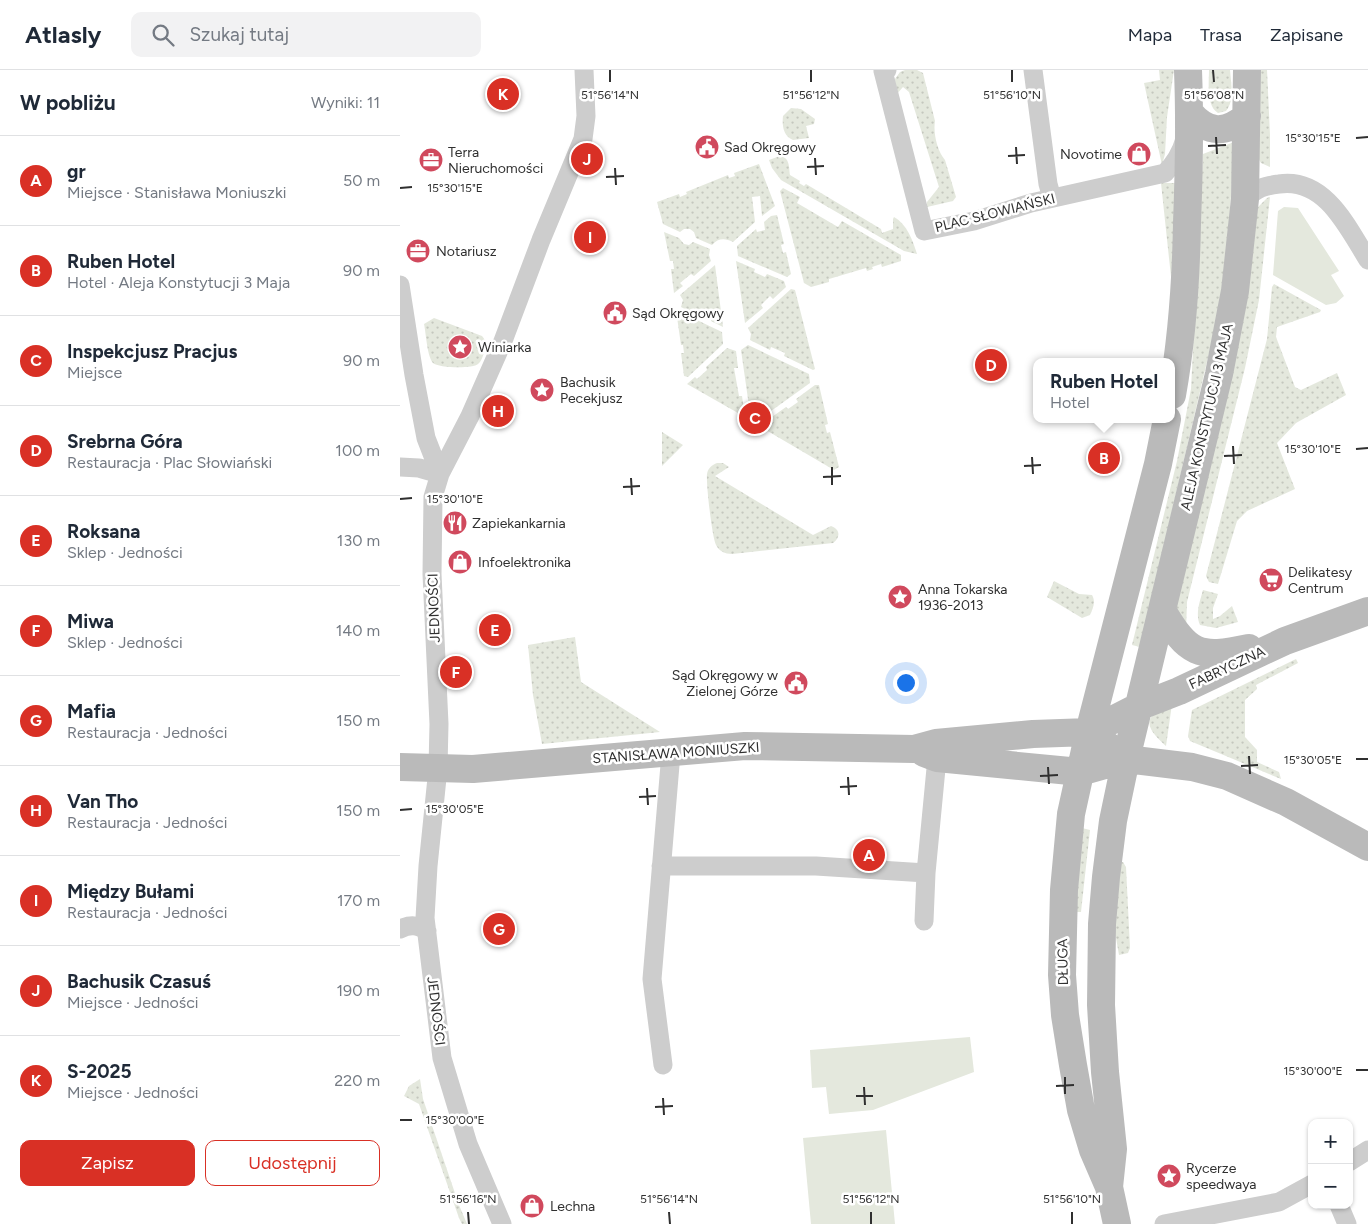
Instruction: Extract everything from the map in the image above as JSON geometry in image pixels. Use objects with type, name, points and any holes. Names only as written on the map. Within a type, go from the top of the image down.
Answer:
[{"type":"main road","points":[[1175,372],[1185,272],[1190,113],[1188,70]]},
{"type":"main road","name":"ALEJA KONSTYTUCJI 3 MAJA","points":[[1126,759],[1219,374],[1235,291],[1245,199],[1247,70]]},
{"type":"main road","points":[[1190,113],[1200,124],[1209,128],[1223,129],[1235,126],[1247,116]]},
{"type":"main road","points":[[1089,732],[1158,464],[1166,423]]},
{"type":"main road","points":[[1162,610],[1173,629],[1187,645],[1204,653],[1223,654],[1285,641]]},
{"type":"main road","name":"FABRYCZNA","points":[[1089,732],[1138,707],[1179,691],[1285,641],[1368,611]]},
{"type":"main road","name":"STANISŁAWA MONIUSZKI","points":[[925,754],[936,743],[1032,734],[1089,732],[1126,759]]},
{"type":"main road","name":"DŁUGA","points":[[1089,732],[1072,814],[1068,845],[1064,890],[1062,975],[1065,1015],[1081,1110],[1093,1150],[1109,1187],[1117,1224]]},
{"type":"main road","name":"STANISŁAWA MONIUSZKI","points":[[400,767],[473,769],[745,746],[925,754],[1080,772],[1126,759],[1192,767],[1227,776],[1286,802],[1368,847]]},
{"type":"main road","name":"DŁUGA","points":[[1109,1187],[1113,1148],[1105,1072],[1101,1005],[1102,924],[1114,821],[1126,759]]},
{"type":"street","name":"JEDNOŚCI","points":[[502,1224],[468,1144],[442,1058],[425,918],[428,866],[438,768],[439,724],[435,650],[433,497],[440,474],[470,416],[503,341],[582,139],[586,116],[584,70]]},
{"type":"street","points":[[1034,70],[1048,184],[1052,198]]},
{"type":"street","name":"PLAC SŁOWIAŃSKI","points":[[885,71],[924,231],[974,221],[1031,203],[1165,173],[1180,154],[1190,113]]},
{"type":"street","points":[[1245,199],[1257,188],[1288,182],[1306,186],[1323,196],[1336,209],[1368,260]]},
{"type":"street","points":[[400,285],[426,438],[440,474]]},
{"type":"street","points":[[400,467],[419,468],[440,474]]},
{"type":"street","points":[[663,1065],[652,979],[671,753]]},
{"type":"street","points":[[924,921],[926,873],[925,754]]},
{"type":"street","points":[[661,866],[816,866],[926,873]]},
{"type":"street","points":[[400,928],[408,925],[419,926],[427,931]]},
{"type":"street","points":[[1353,1159],[1368,1150]]},
{"type":"street","points":[[1164,1224],[1279,1202],[1308,1186]]},
{"type":"street","points":[[1341,1209],[1347,1224]]},
{"type":"shaded area","points":[[917,70],[923,73],[935,121],[936,141],[945,160],[956,197],[953,201],[927,207],[927,202],[939,187],[909,92],[903,87],[896,95],[895,79],[900,72]]},
{"type":"shaded area","points":[[1159,70],[1174,70],[1167,117],[1165,154],[1162,165],[1144,83],[1160,80]]},
{"type":"shaded area","points":[[1209,70],[1230,70],[1231,102],[1226,111],[1218,113],[1214,110],[1209,94]]},
{"type":"shaded area","points":[[1258,70],[1267,70],[1270,167],[1261,163],[1258,158]]},
{"type":"shaded area","points":[[791,108],[801,109],[815,119],[814,124],[806,126],[809,138],[793,140],[785,133],[783,116]]},
{"type":"shaded area","points":[[1234,142],[1227,267],[1213,336],[1140,647],[1132,645],[1177,461],[1191,389],[1203,154]]},
{"type":"shaded area","points":[[780,156],[786,158],[790,175],[800,181],[799,183],[804,186],[806,184],[881,229],[882,233],[893,229],[894,217],[899,220],[909,233],[917,254],[904,251],[781,180],[772,168],[769,160]]},
{"type":"shaded area","points":[[759,164],[775,206],[762,216],[760,196],[752,197],[755,222],[733,242],[722,239],[712,245],[696,238],[694,232],[690,229],[684,229],[680,232],[663,224],[657,202],[679,194],[680,197],[687,194],[686,192],[728,175],[729,178],[735,176],[734,173]]},
{"type":"shaded area","points":[[1161,183],[1178,183],[1172,286]]},
{"type":"shaded area","points":[[783,188],[800,197],[797,203],[838,227],[842,221],[901,255],[901,261],[882,267],[881,264],[867,271],[866,268],[829,279],[829,282],[811,287],[804,283],[780,191]]},
{"type":"shaded area","points":[[1270,197],[1259,300],[1245,368],[1187,602],[1186,631],[1175,603],[1258,207]]},
{"type":"shaded area","points":[[1284,207],[1298,208],[1339,271],[1331,275],[1344,296],[1336,303],[1326,305],[1273,275],[1278,211]]},
{"type":"shaded area","points":[[777,215],[784,244],[781,245],[783,253],[786,252],[791,274],[787,277],[738,256],[737,246],[756,229],[757,232],[765,230],[764,222],[771,216]]},
{"type":"shaded area","points":[[664,232],[679,238],[684,244],[689,245],[693,242],[710,249],[711,261],[694,276],[691,274],[680,283],[683,286],[674,293],[671,269],[674,269],[673,261],[670,261]]},
{"type":"shaded area","points":[[736,261],[755,269],[754,272],[765,277],[767,274],[784,281],[786,287],[773,299],[770,296],[761,305],[763,308],[745,323]]},
{"type":"shaded area","points":[[715,265],[723,327],[711,321],[711,318],[700,313],[699,316],[681,307],[683,300],[680,295]]},
{"type":"shaded area","points":[[1274,284],[1321,310],[1320,312],[1277,327],[1276,337],[1295,387],[1301,390],[1337,373],[1346,395],[1296,423],[1277,443],[1295,489],[1247,511],[1237,521],[1218,584],[1209,582],[1206,576],[1267,339],[1272,287]]},
{"type":"shaded area","points":[[791,289],[795,290],[815,369],[813,370],[784,356],[785,353],[771,347],[770,350],[750,340],[751,334],[748,328]]},
{"type":"shaded area","points":[[676,310],[722,332],[723,344],[688,377],[684,376],[681,353],[684,353]]},
{"type":"shaded area","points":[[434,318],[482,336],[486,346],[479,363],[470,367],[455,367],[441,366],[433,363],[428,350],[424,324]]},
{"type":"shaded area","points":[[748,345],[809,374],[810,383],[760,419],[757,415],[750,413],[741,350]]},
{"type":"shaded area","points":[[727,348],[736,351],[738,368],[734,368],[739,396],[742,396],[745,417],[687,384],[695,377],[697,379],[707,370],[706,367]]},
{"type":"shaded area","points":[[815,385],[819,385],[828,424],[825,425],[827,433],[830,432],[839,467],[834,470],[759,426],[786,407],[788,409],[798,402],[796,399]]},
{"type":"shaded area","points":[[662,432],[683,445],[662,466]]},
{"type":"shaded area","points":[[717,463],[723,463],[729,467],[715,476],[813,535],[831,526],[834,527],[838,531],[837,538],[833,543],[732,554],[722,552],[714,540],[707,488],[710,467]]},
{"type":"shaded area","points":[[1054,581],[1079,594],[1092,595],[1094,603],[1090,615],[1082,618],[1047,597]]},
{"type":"shaded area","points":[[1203,590],[1218,594],[1213,608],[1213,619],[1232,606],[1238,622],[1216,628],[1200,625],[1198,612]]},
{"type":"shaded area","points":[[575,637],[581,682],[660,732],[542,744],[533,695],[528,645]]},
{"type":"shaded area","points":[[1296,659],[1298,663],[1256,685],[1257,689],[1245,700],[1245,737],[1257,750],[1257,762],[1279,772],[1281,779],[1190,741],[1188,736],[1192,710]]},
{"type":"shaded area","points":[[1172,704],[1166,746],[1156,736],[1149,724],[1150,719],[1155,713]]},
{"type":"shaded area","points":[[1082,828],[1090,830],[1081,912],[1076,912]]},
{"type":"shaded area","points":[[1123,862],[1126,867],[1130,948],[1128,953],[1119,955],[1115,932],[1119,863]]},
{"type":"shaded area","points":[[970,1037],[974,1072],[873,1110],[829,1114],[826,1087],[812,1088],[810,1050]]},
{"type":"shaded area","points":[[420,1079],[423,1099],[467,1224],[462,1224],[459,1218],[419,1104],[404,1096],[409,1086]]},
{"type":"shaded area","points":[[886,1130],[895,1224],[811,1224],[803,1138]]},
{"type":"place","name":"S-2025","points":[[503,94]]},
{"type":"place","name":"Sad Okręgowy","points":[[707,147]]},
{"type":"place","name":"Novotime","points":[[1139,154]]},
{"type":"place","name":"Bachusik Czasuś","points":[[587,159]]},
{"type":"place","name":"Terra Nieruchomości","points":[[431,160]]},
{"type":"place","name":"Między Bułami","points":[[590,237]]},
{"type":"place","name":"Notariusz","points":[[418,251]]},
{"type":"place","name":"Sąd Okręgowy","points":[[615,313]]},
{"type":"place","name":"Winiarka","points":[[460,347]]},
{"type":"place","name":"Srebrna Góra","points":[[991,365]]},
{"type":"place","name":"Bachusik Pecekjusz","points":[[542,390]]},
{"type":"place","name":"Van Tho","points":[[498,411]]},
{"type":"place","name":"Inspekcjusz Pracjus","points":[[755,418]]},
{"type":"place","name":"Ruben Hotel","points":[[1104,458]]},
{"type":"place","name":"Zapiekankarnia","points":[[455,523]]},
{"type":"place","name":"Infoelektronika","points":[[460,562]]},
{"type":"place","name":"Delikatesy Centrum","points":[[1271,580]]},
{"type":"place","name":"Anna Tokarska 1936-2013","points":[[900,597]]},
{"type":"place","name":"Roksana","points":[[495,630]]},
{"type":"place","name":"Miwa","points":[[456,672]]},
{"type":"place","name":"Sąd Okręgowy w Zielonej Górze","points":[[796,683]]},
{"type":"place","name":"gr","points":[[869,855]]},
{"type":"place","name":"Mafia","points":[[499,929]]},
{"type":"place","name":"Rycerze speedwaya","points":[[1169,1176]]},
{"type":"place","name":"Lechna","points":[[532,1206]]}]
